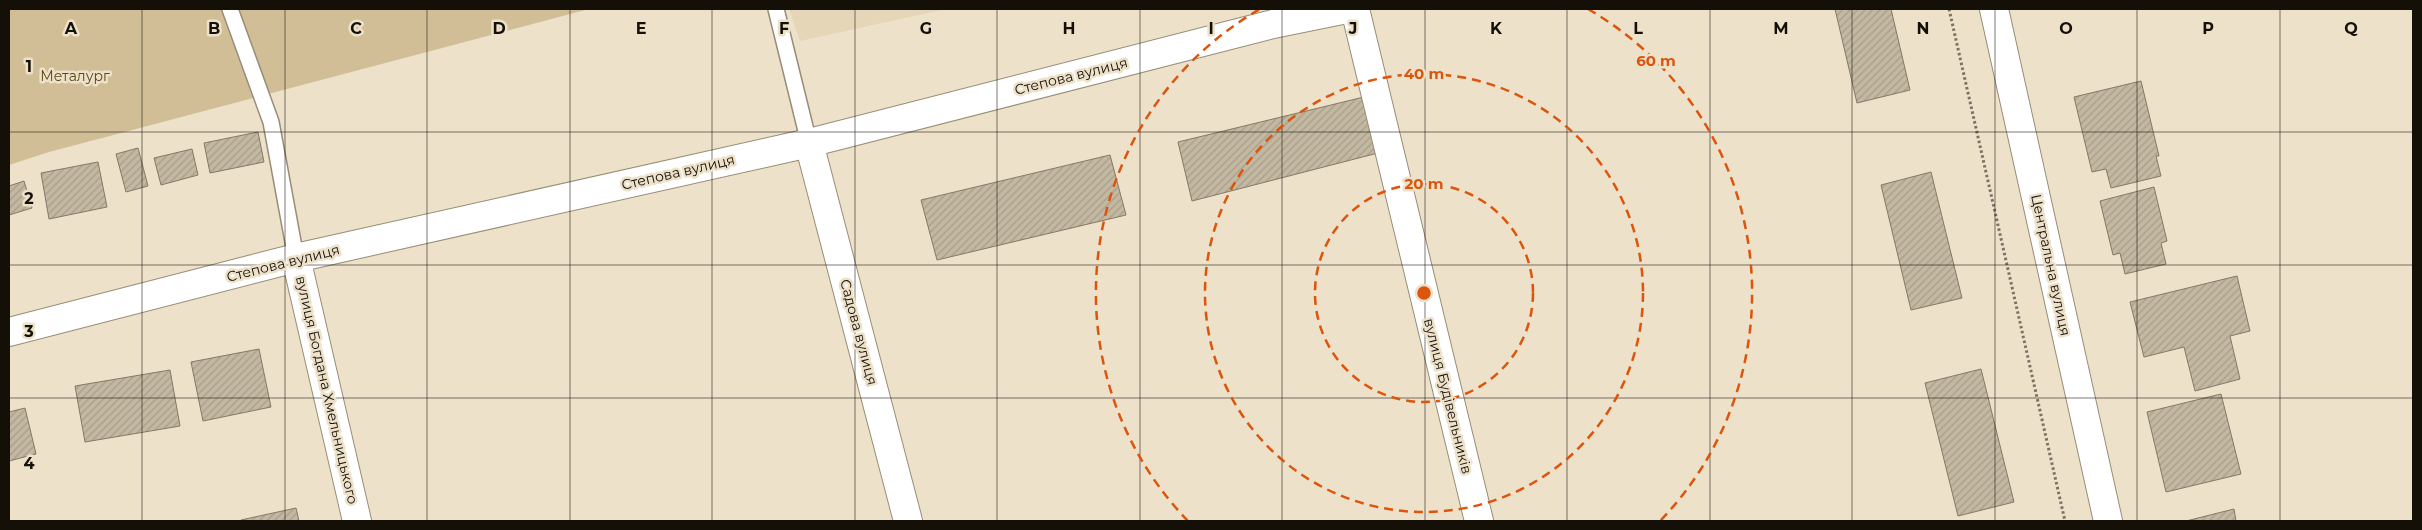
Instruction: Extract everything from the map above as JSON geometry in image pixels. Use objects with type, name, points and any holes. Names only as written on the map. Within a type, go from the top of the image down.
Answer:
[{"type":"street","name":"Степова вулиця","points":[[9,332],[296,258],[809,143],[1273,16],[1347,9]]},
{"type":"street","name":"вулиця Будівельників","points":[[1355,9],[1479,521]]},
{"type":"street","name":"Центральна вулиця","points":[[1994,9],[2108,521]]},
{"type":"street","name":"Садова вулиця","points":[[809,143],[908,521]]},
{"type":"street","name":"вулиця Богдана Хмельницького","points":[[296,258],[357,521]]},
{"type":"lane","points":[[230,9],[270,122],[296,258]]},
{"type":"lane","points":[[776,9],[809,143]]},
{"type":"path","points":[[1949,9],[2065,521]]},
{"type":"shaded area","points":[[789,9],[946,9],[800,41]]},
{"type":"green space","name":"Металург","points":[[9,9],[589,9],[49,152],[9,165]]},
{"type":"building","points":[[1835,9],[1891,9],[1910,90],[1857,103]]},
{"type":"building","points":[[2141,81],[2159,156],[2156,156],[2161,176],[2111,188],[2106,169],[2092,172],[2074,97]]},
{"type":"building","points":[[1364,97],[1378,153],[1192,201],[1178,142]]},
{"type":"building","points":[[258,132],[264,162],[210,173],[204,143]]},
{"type":"building","points":[[138,148],[148,186],[126,192],[116,154]]},
{"type":"building","points":[[192,149],[198,175],[161,185],[154,158]]},
{"type":"building","points":[[1110,155],[1126,215],[937,260],[921,200]]},
{"type":"building","points":[[98,162],[107,207],[49,219],[41,173]]},
{"type":"building","points":[[1931,172],[1962,298],[1911,310],[1881,185]]},
{"type":"building","points":[[24,181],[32,208],[9,215],[9,186]]},
{"type":"building","points":[[2154,187],[2167,241],[2161,243],[2166,264],[2125,274],[2120,253],[2113,255],[2100,201]]},
{"type":"building","points":[[2237,276],[2250,331],[2230,336],[2240,379],[2195,391],[2184,347],[2144,357],[2130,302]]},
{"type":"building","points":[[259,349],[271,407],[203,421],[191,362]]},
{"type":"building","points":[[1981,369],[2014,502],[1958,516],[1925,383]]},
{"type":"building","points":[[170,370],[180,426],[85,442],[75,386]]},
{"type":"building","points":[[2221,394],[2241,474],[2166,492],[2147,412]]},
{"type":"building","points":[[25,408],[36,454],[9,461],[9,412]]},
{"type":"building","points":[[296,508],[299,521],[241,520]]},
{"type":"building","points":[[2234,509],[2236,521],[2186,521]]}]
